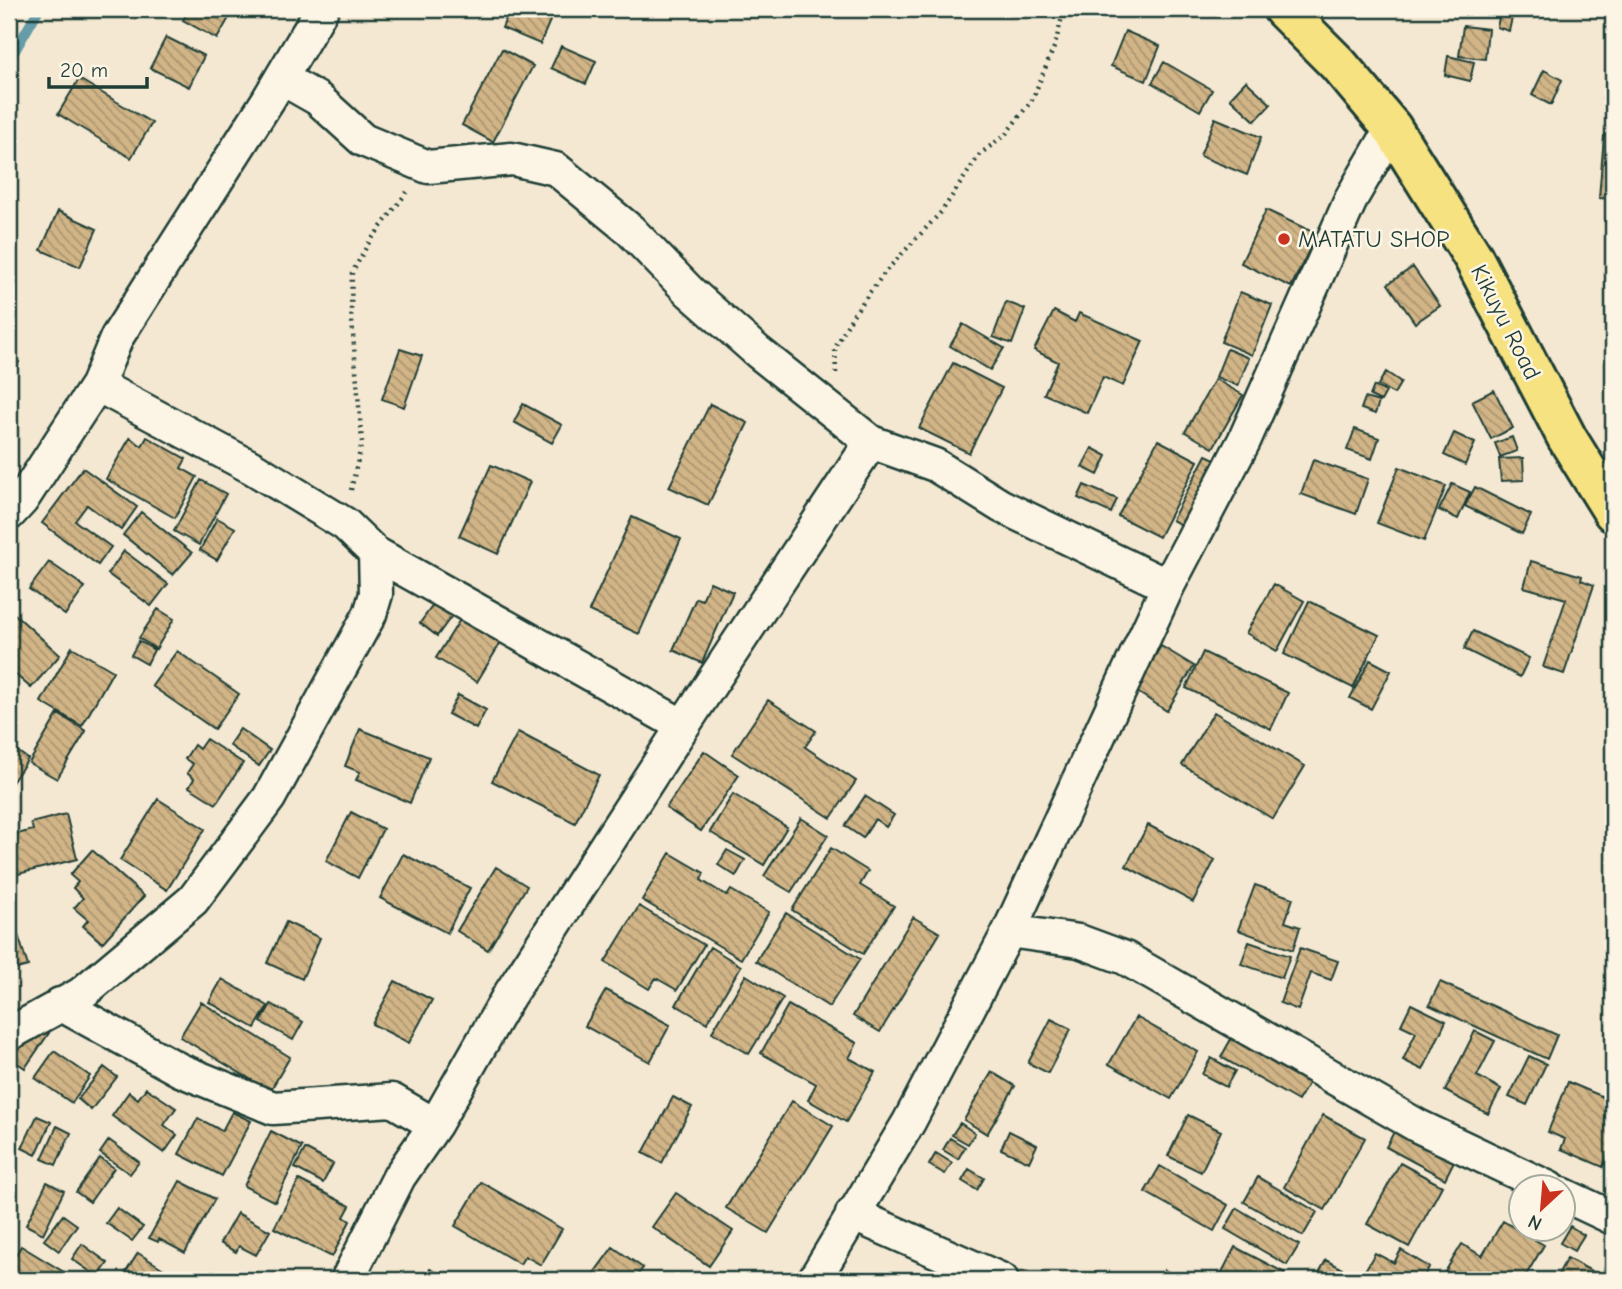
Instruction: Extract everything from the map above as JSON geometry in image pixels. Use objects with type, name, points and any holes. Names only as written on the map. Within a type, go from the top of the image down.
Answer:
[{"type":"main road","name":"Kikuyu Road","points":[[1283,9],[1338,64],[1392,128],[1473,257],[1567,438],[1613,512]]},
{"type":"street","points":[[9,514],[22,500],[97,384],[117,337],[322,9]]},
{"type":"street","points":[[281,78],[318,99],[363,140],[428,167],[512,159],[556,169],[630,230],[690,292],[758,352],[871,442],[934,465],[1001,506],[1168,586]]},
{"type":"street","points":[[814,1280],[909,1122],[1009,930],[1168,586],[1244,441],[1352,197],[1392,128]]},
{"type":"street","points":[[97,384],[253,468],[345,524],[375,553],[683,726]]},
{"type":"street","points":[[347,1280],[399,1177],[435,1125],[522,976],[871,442]]},
{"type":"street","points":[[9,1034],[81,994],[193,900],[269,798],[370,614],[376,594],[375,553]]},
{"type":"street","points":[[1009,930],[1079,941],[1125,958],[1418,1126],[1519,1174]]},
{"type":"street","points":[[60,1004],[180,1070],[273,1108],[392,1100],[435,1125]]},
{"type":"street","points":[[1576,1200],[1613,1218]]},
{"type":"street","points":[[852,1213],[1002,1280]]},
{"type":"path","points":[[836,413],[835,348],[853,315],[886,271],[942,211],[980,154],[1005,135],[1032,100],[1055,45],[1063,9]]},
{"type":"path","points":[[345,524],[362,442],[351,310],[352,273],[390,213],[428,167]]},
{"type":"building","points":[[189,9],[234,9],[217,39],[183,20]]},
{"type":"building","points":[[510,9],[555,9],[540,44],[502,28]]},
{"type":"building","points":[[1501,9],[1514,9],[1509,31],[1497,27]]},
{"type":"building","points":[[1463,26],[1488,29],[1485,59],[1459,56]]},
{"type":"building","points":[[1125,31],[1160,46],[1146,81],[1111,66]]},
{"type":"building","points":[[166,37],[204,56],[189,87],[150,68]]},
{"type":"building","points":[[561,46],[596,61],[586,84],[551,68]]},
{"type":"building","points":[[502,49],[533,66],[493,142],[462,125]]},
{"type":"building","points":[[1448,56],[1474,62],[1470,81],[1445,75]]},
{"type":"building","points":[[1164,62],[1212,90],[1200,111],[1152,83]]},
{"type":"building","points":[[1544,70],[1562,80],[1551,105],[1532,95]]},
{"type":"building","points":[[1613,73],[1613,103],[1603,98]]},
{"type":"building","points":[[79,79],[152,123],[131,158],[58,114]]},
{"type":"building","points":[[1246,81],[1271,104],[1255,121],[1230,98]]},
{"type":"building","points":[[1215,118],[1261,137],[1247,175],[1200,156]]},
{"type":"building","points":[[1604,136],[1613,137],[1613,199],[1599,198]]},
{"type":"building","points":[[1266,210],[1317,234],[1291,287],[1241,263]]},
{"type":"building","points":[[58,211],[97,229],[80,267],[41,250]]},
{"type":"building","points":[[1413,267],[1440,306],[1415,323],[1388,284]]},
{"type":"building","points":[[1240,292],[1272,305],[1252,355],[1221,342]]},
{"type":"building","points":[[1006,302],[1025,309],[1012,344],[993,337]]},
{"type":"building","points":[[1054,311],[1075,322],[1079,313],[1143,341],[1123,386],[1103,377],[1087,413],[1044,394],[1058,362],[1034,350]]},
{"type":"building","points":[[963,324],[1004,348],[990,370],[950,346]]},
{"type":"building","points":[[400,349],[422,356],[404,407],[382,399]]},
{"type":"building","points":[[1227,349],[1249,358],[1238,386],[1216,377]]},
{"type":"building","points":[[9,357],[19,362],[9,381]]},
{"type":"building","points":[[953,363],[1002,388],[969,453],[919,428]]},
{"type":"building","points":[[1386,372],[1401,382],[1394,394],[1378,385]]},
{"type":"building","points":[[1215,379],[1243,395],[1213,448],[1185,432]]},
{"type":"building","points":[[1374,386],[1386,392],[1381,401],[1370,396]]},
{"type":"building","points":[[1494,390],[1513,428],[1491,439],[1472,401]]},
{"type":"building","points":[[1365,398],[1379,402],[1375,414],[1361,409]]},
{"type":"building","points":[[523,404],[562,425],[552,443],[514,422]]},
{"type":"building","points":[[710,404],[748,423],[708,505],[669,487]]},
{"type":"building","points":[[1355,429],[1379,438],[1372,459],[1347,450]]},
{"type":"building","points":[[1454,433],[1475,443],[1465,465],[1444,455]]},
{"type":"building","points":[[147,437],[186,459],[181,468],[197,477],[175,518],[106,479],[130,438],[142,446]]},
{"type":"building","points":[[1512,437],[1517,451],[1500,457],[1495,443]]},
{"type":"building","points":[[1158,440],[1198,461],[1159,537],[1118,516]]},
{"type":"building","points":[[1092,448],[1107,456],[1098,475],[1082,467]]},
{"type":"building","points":[[1206,455],[1221,462],[1187,528],[1172,520]]},
{"type":"building","points":[[1523,458],[1524,480],[1501,481],[1499,459]]},
{"type":"building","points":[[1313,460],[1368,479],[1356,514],[1301,494]]},
{"type":"building","points":[[491,465],[530,482],[498,554],[459,536]]},
{"type":"building","points":[[1399,467],[1446,486],[1424,541],[1377,523]]},
{"type":"building","points":[[83,468],[137,507],[121,530],[87,505],[75,521],[111,547],[98,565],[42,523]]},
{"type":"building","points":[[201,480],[226,494],[199,545],[174,531]]},
{"type":"building","points":[[1452,484],[1470,492],[1458,519],[1439,510]]},
{"type":"building","points":[[1084,485],[1117,499],[1111,513],[1078,498]]},
{"type":"building","points":[[1475,487],[1531,515],[1522,534],[1465,506]]},
{"type":"building","points":[[141,512],[192,553],[173,575],[123,535]]},
{"type":"building","points":[[632,517],[681,539],[639,634],[589,611]]},
{"type":"building","points":[[217,518],[235,528],[217,560],[200,550]]},
{"type":"building","points":[[124,551],[168,584],[151,606],[108,574]]},
{"type":"building","points":[[1531,561],[1582,576],[1581,580],[1594,585],[1564,674],[1543,667],[1566,599],[1524,587]]},
{"type":"building","points":[[49,562],[85,587],[65,615],[29,589]]},
{"type":"building","points":[[710,582],[733,592],[702,663],[673,650],[696,598],[702,600]]},
{"type":"building","points":[[1274,584],[1304,601],[1277,651],[1246,633]]},
{"type":"building","points":[[438,598],[456,610],[437,636],[420,623]]},
{"type":"building","points":[[1309,601],[1379,635],[1353,688],[1284,654]]},
{"type":"building","points":[[9,609],[60,655],[31,688],[9,669]]},
{"type":"building","points":[[158,609],[174,619],[156,649],[139,638]]},
{"type":"building","points":[[461,618],[501,642],[477,682],[436,658]]},
{"type":"building","points":[[1473,631],[1529,658],[1520,677],[1464,649]]},
{"type":"building","points":[[139,641],[154,650],[147,664],[131,655]]},
{"type":"building","points":[[1161,646],[1194,666],[1167,711],[1134,690]]},
{"type":"building","points":[[72,647],[113,671],[82,726],[41,702]]},
{"type":"building","points":[[177,651],[239,694],[214,729],[152,686]]},
{"type":"building","points":[[1203,652],[1288,693],[1271,729],[1186,688]]},
{"type":"building","points":[[1370,660],[1391,671],[1371,709],[1350,698]]},
{"type":"building","points":[[458,695],[486,710],[476,729],[448,714]]},
{"type":"building","points":[[768,700],[816,731],[805,747],[856,781],[831,818],[732,754]]},
{"type":"building","points":[[1214,712],[1305,766],[1273,819],[1182,765]]},
{"type":"building","points":[[58,714],[86,731],[57,779],[29,763]]},
{"type":"building","points":[[240,729],[270,750],[259,766],[229,745]]},
{"type":"building","points":[[360,729],[429,757],[410,803],[356,780],[360,772],[345,766]]},
{"type":"building","points":[[518,732],[599,775],[575,823],[492,781]]},
{"type":"building","points":[[206,739],[243,763],[216,804],[189,787],[194,779],[187,773],[193,764],[185,759],[194,745],[199,749]]},
{"type":"building","points":[[12,747],[28,759],[9,787],[9,752]]},
{"type":"building","points":[[704,751],[739,775],[701,831],[666,808]]},
{"type":"building","points":[[733,794],[787,827],[764,865],[710,832]]},
{"type":"building","points":[[865,796],[894,815],[886,827],[875,819],[863,838],[845,826]]},
{"type":"building","points":[[158,799],[205,829],[167,890],[120,860]]},
{"type":"building","points":[[351,812],[383,829],[358,878],[326,861]]},
{"type":"building","points":[[66,814],[77,859],[18,874],[9,836],[33,830],[31,823]]},
{"type":"building","points":[[801,818],[828,835],[791,892],[764,876]]},
{"type":"building","points":[[1148,825],[1215,860],[1193,902],[1126,866]]},
{"type":"building","points":[[831,848],[868,871],[860,885],[894,906],[863,954],[792,910]]},
{"type":"building","points":[[92,850],[144,896],[102,943],[83,926],[88,920],[74,908],[83,898],[73,888],[78,882],[70,875]]},
{"type":"building","points":[[727,850],[745,860],[736,876],[718,865]]},
{"type":"building","points":[[670,853],[704,873],[701,880],[727,896],[731,890],[769,912],[741,959],[642,900]]},
{"type":"building","points":[[403,854],[470,888],[447,933],[380,898]]},
{"type":"building","points":[[496,867],[527,886],[488,950],[457,931]]},
{"type":"building","points":[[1255,885],[1293,898],[1285,922],[1300,927],[1293,950],[1238,930]]},
{"type":"building","points":[[639,906],[704,945],[677,990],[656,978],[649,989],[605,962]]},
{"type":"building","points":[[11,913],[28,966],[9,971],[9,914]]},
{"type":"building","points":[[786,913],[860,959],[829,1007],[756,961]]},
{"type":"building","points":[[913,917],[940,933],[880,1032],[853,1016]]},
{"type":"building","points":[[286,922],[320,938],[302,979],[267,963]]},
{"type":"building","points":[[1249,942],[1290,956],[1282,978],[1241,964]]},
{"type":"building","points":[[710,947],[741,966],[707,1023],[676,1005]]},
{"type":"building","points":[[1300,948],[1338,961],[1331,980],[1311,973],[1298,1010],[1280,1003]]},
{"type":"building","points":[[746,975],[783,998],[749,1054],[712,1032]]},
{"type":"building","points":[[222,979],[268,1006],[255,1028],[209,1002]]},
{"type":"building","points":[[395,981],[432,1000],[409,1043],[372,1024]]},
{"type":"building","points":[[1440,982],[1557,1035],[1547,1059],[1429,1005]]},
{"type":"building","points":[[606,990],[670,1025],[650,1062],[585,1026]]},
{"type":"building","points":[[201,1002],[290,1057],[270,1091],[180,1037]]},
{"type":"building","points":[[271,1004],[303,1022],[293,1040],[261,1022]]},
{"type":"building","points":[[1411,1004],[1446,1021],[1423,1070],[1403,1060],[1416,1032],[1401,1025]]},
{"type":"building","points":[[788,1005],[857,1043],[849,1058],[875,1072],[846,1122],[808,1100],[816,1084],[761,1053]]},
{"type":"building","points":[[1136,1017],[1198,1052],[1171,1099],[1109,1064]]},
{"type":"building","points":[[1051,1019],[1071,1029],[1048,1073],[1028,1063]]},
{"type":"building","points":[[35,1024],[49,1033],[25,1068],[12,1059]]},
{"type":"building","points":[[1475,1031],[1495,1041],[1477,1076],[1501,1089],[1488,1114],[1445,1091]]},
{"type":"building","points":[[1235,1032],[1312,1077],[1298,1101],[1221,1057]]},
{"type":"building","points":[[54,1051],[90,1076],[72,1103],[35,1078]]},
{"type":"building","points":[[1529,1056],[1546,1064],[1527,1105],[1509,1097]]},
{"type":"building","points":[[1211,1058],[1235,1071],[1226,1087],[1202,1074]]},
{"type":"building","points":[[104,1067],[117,1077],[91,1110],[78,1099]]},
{"type":"building","points":[[992,1072],[1015,1086],[987,1134],[964,1120]]},
{"type":"building","points":[[1568,1082],[1613,1101],[1613,1143],[1603,1167],[1561,1149],[1565,1139],[1548,1132]]},
{"type":"building","points":[[146,1088],[176,1108],[164,1125],[177,1135],[164,1153],[112,1116],[129,1092],[138,1099]]},
{"type":"building","points":[[673,1097],[692,1107],[662,1163],[643,1153]]},
{"type":"building","points":[[792,1101],[833,1126],[768,1233],[726,1208]]},
{"type":"building","points":[[232,1112],[251,1121],[222,1176],[179,1154],[198,1118],[222,1131]]},
{"type":"building","points":[[1188,1115],[1221,1131],[1201,1172],[1168,1156]]},
{"type":"building","points":[[1323,1115],[1365,1138],[1325,1210],[1284,1187]]},
{"type":"building","points":[[37,1116],[51,1122],[36,1155],[22,1148]]},
{"type":"building","points":[[960,1123],[975,1133],[968,1144],[952,1135]]},
{"type":"building","points":[[57,1126],[71,1133],[56,1165],[42,1159]]},
{"type":"building","points":[[1396,1128],[1455,1159],[1445,1179],[1386,1147]]},
{"type":"building","points":[[271,1131],[302,1147],[275,1202],[244,1186]]},
{"type":"building","points":[[1009,1131],[1037,1145],[1029,1162],[1001,1149]]},
{"type":"building","points":[[950,1138],[965,1147],[958,1159],[943,1150]]},
{"type":"building","points":[[109,1140],[139,1162],[130,1174],[100,1153]]},
{"type":"building","points":[[305,1149],[333,1164],[323,1183],[295,1168]]},
{"type":"building","points":[[936,1153],[952,1163],[945,1174],[929,1165]]},
{"type":"building","points":[[100,1158],[114,1168],[90,1202],[76,1192]]},
{"type":"building","points":[[1400,1163],[1442,1186],[1409,1247],[1367,1224]]},
{"type":"building","points":[[1160,1166],[1228,1205],[1214,1231],[1145,1192]]},
{"type":"building","points":[[969,1169],[984,1178],[977,1190],[962,1181]]},
{"type":"building","points":[[1258,1177],[1317,1212],[1303,1236],[1244,1202]]},
{"type":"building","points":[[299,1180],[350,1206],[344,1217],[350,1221],[332,1257],[274,1228]]},
{"type":"building","points":[[180,1181],[215,1199],[185,1253],[159,1239],[158,1242],[149,1238]]},
{"type":"building","points":[[47,1182],[64,1191],[43,1234],[26,1225]]},
{"type":"building","points":[[481,1182],[562,1229],[541,1265],[525,1256],[520,1264],[455,1226]]},
{"type":"building","points":[[676,1193],[733,1231],[709,1266],[652,1227]]},
{"type":"building","points":[[117,1208],[143,1227],[132,1241],[106,1223]]},
{"type":"building","points":[[1237,1208],[1299,1245],[1287,1265],[1225,1229]]},
{"type":"building","points":[[237,1213],[270,1231],[256,1255],[239,1246],[236,1252],[220,1243]]},
{"type":"building","points":[[63,1215],[77,1225],[59,1251],[44,1240]]},
{"type":"building","points":[[1503,1221],[1506,1223],[1506,1244],[1544,1245],[1523,1280],[1458,1280],[1445,1272],[1462,1244],[1482,1256]]},
{"type":"building","points":[[1576,1230],[1584,1235],[1574,1251],[1562,1244],[1576,1244]]},
{"type":"building","points":[[82,1244],[108,1263],[98,1277],[72,1259]]},
{"type":"building","points":[[1613,1245],[1613,1273],[1604,1270]]},
{"type":"building","points":[[21,1246],[77,1280],[9,1280],[9,1266]]},
{"type":"building","points":[[613,1247],[643,1268],[634,1280],[589,1280]]},
{"type":"building","points":[[1235,1247],[1285,1273],[1282,1280],[1218,1280]]},
{"type":"building","points":[[1401,1250],[1429,1267],[1422,1280],[1374,1280],[1363,1274],[1375,1253],[1394,1263]]},
{"type":"building","points":[[138,1253],[178,1278],[177,1280],[121,1280]]},
{"type":"building","points":[[1567,1258],[1608,1280],[1555,1280]]},
{"type":"building","points":[[1326,1260],[1362,1280],[1315,1280]]},
{"type":"building","points":[[430,1269],[452,1280],[425,1280]]},
{"type":"building","points":[[1165,1270],[1183,1280],[1160,1280]]},
{"type":"building","points":[[704,1273],[719,1280],[700,1280]]},
{"type":"waterway","points":[[9,61],[39,9]]},
{"type":"place","name":"MATATU SHOP","points":[[1284,239]]}]
